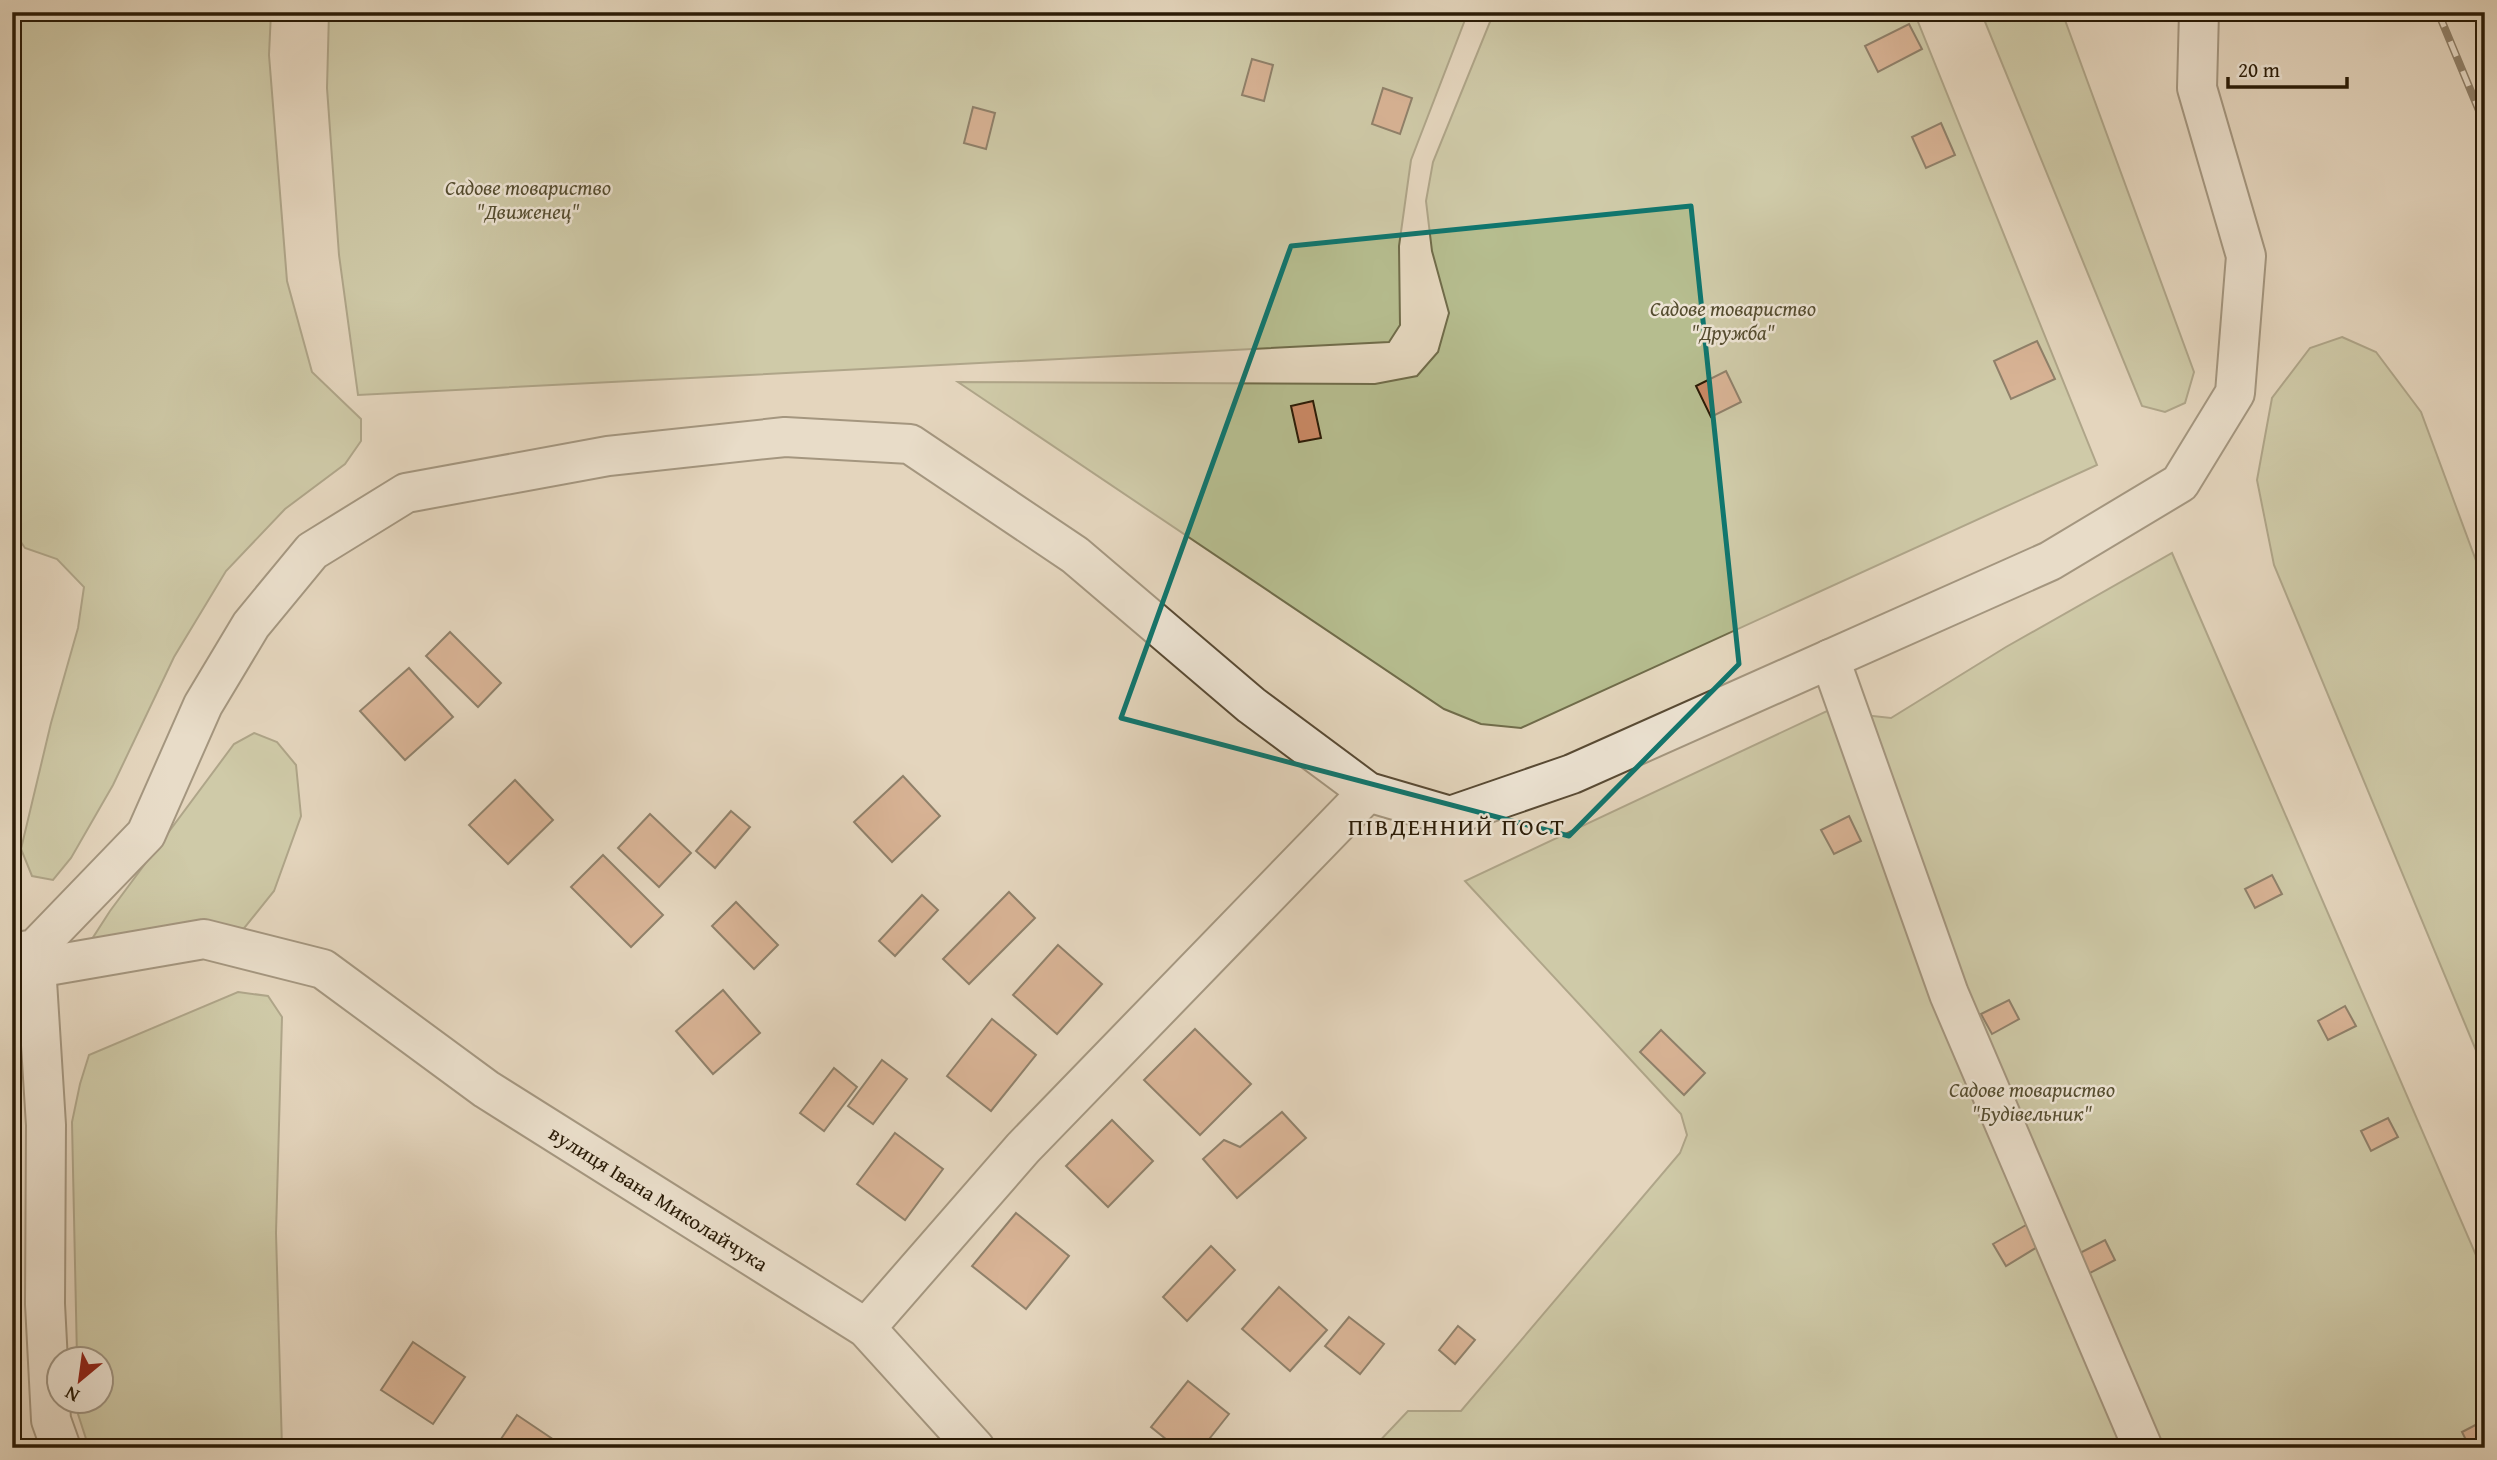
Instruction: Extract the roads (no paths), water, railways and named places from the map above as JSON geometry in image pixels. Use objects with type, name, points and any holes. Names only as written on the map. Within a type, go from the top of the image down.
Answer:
[{"type":"street","points":[[61,1448],[51,1420],[45,1304],[46,1125],[24,959],[146,834],[203,705],[251,625],[312,551],[406,493],[608,456],[785,437],[910,444],[1075,555],[1251,705],[1368,792],[1450,816],[1572,774],[2050,561],[2180,483],[2235,393],[2246,256],[2197,88],[2199,12]]},
{"type":"street","points":[[1830,659],[1949,994],[2143,1448]]},
{"type":"street","points":[[866,1328],[1023,1148],[1368,792]]},
{"type":"street","name":"вулиця Івана Миколайчука","points":[[24,959],[204,939],[323,969],[486,1089],[866,1328],[975,1448]]},
{"type":"railway","points":[[2438,12],[2485,125]]},
{"type":"district","name":"ПІВДЕННИЙ ПОСТ","points":[[1457,826]]},
{"type":"park label","name":"Садове товариство \"Движенец\"","points":[[528,199]]},
{"type":"park label","name":"Садове товариство \"Дружба\"","points":[[1733,320]]},
{"type":"park label","name":"Садове товариство \"Будівельник\"","points":[[2032,1101]]}]
